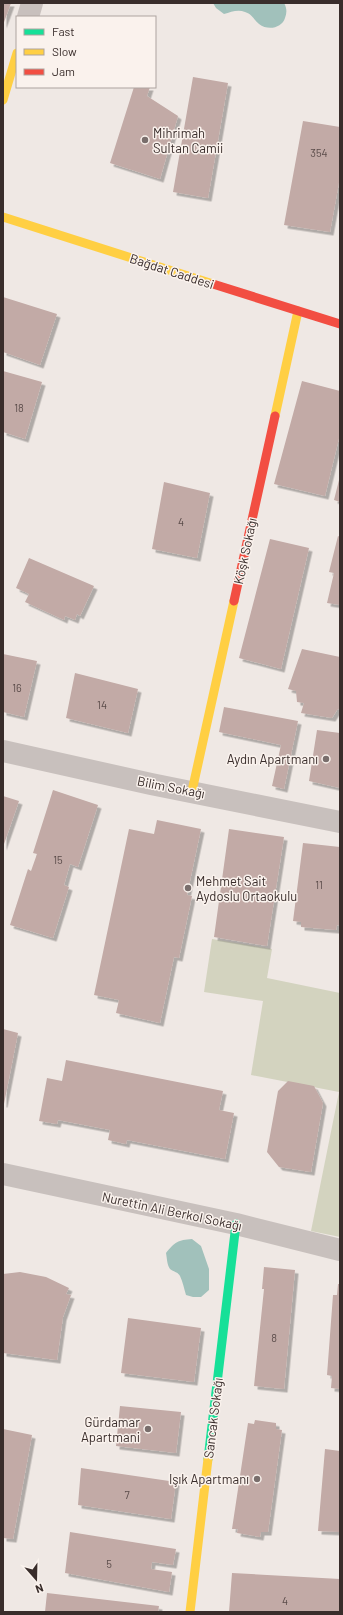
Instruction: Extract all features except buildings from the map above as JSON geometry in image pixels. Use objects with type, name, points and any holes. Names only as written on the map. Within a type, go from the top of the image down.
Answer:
[{"type":"street","points":[[28,16],[32,3]]},
{"type":"street","points":[[3,100],[16,56]]},
{"type":"street","name":"Bağdat Caddesi","points":[[3,217],[340,324]]},
{"type":"street","name":"Köşk Sokağı","points":[[192,791],[298,311]]},
{"type":"street","name":"Bilim Sokağı","points":[[3,751],[340,822]]},
{"type":"street","name":"Nurettin Ali Berkol Sokağı","points":[[3,1174],[236,1224],[340,1250]]},
{"type":"street","name":"Sancak Sokağı","points":[[190,1612],[236,1224]]},
{"type":"green space","points":[[212,939],[272,949],[267,978],[340,993],[340,1237],[311,1231],[339,1092],[251,1075],[263,1001],[204,992]]},
{"type":"water","points":[[213,3],[284,3],[286,14],[281,24],[270,28],[259,24],[249,14],[242,11],[234,11],[224,14],[216,8]]},
{"type":"water","points":[[192,1239],[201,1246],[209,1269],[209,1290],[201,1297],[186,1295],[180,1276],[170,1269],[167,1261],[166,1253],[172,1246],[177,1242]]},
{"type":"traffic: fast","points":[[208,1459],[236,1224]]},
{"type":"traffic: slow","points":[[3,100],[16,56]]},
{"type":"traffic: slow","points":[[3,217],[213,284]]},
{"type":"traffic: slow","points":[[275,416],[298,311]]},
{"type":"traffic: slow","points":[[192,791],[234,601]]},
{"type":"traffic: slow","points":[[190,1612],[208,1459]]},
{"type":"traffic: jam","points":[[213,284],[340,324]]},
{"type":"traffic: jam","points":[[234,601],[275,416]]},
{"type":"place","name":"Mihrimah Sultan Camii","points":[[145,140]]},
{"type":"place","name":"Aydın Apartmanı","points":[[326,759]]},
{"type":"place","name":"Mehmet Sait Aydoslu Ortaokulu","points":[[188,888]]},
{"type":"place","name":"Gürdamar Apartmani","points":[[148,1429]]},
{"type":"place","name":"Işık Apartmanı","points":[[257,1479]]}]
